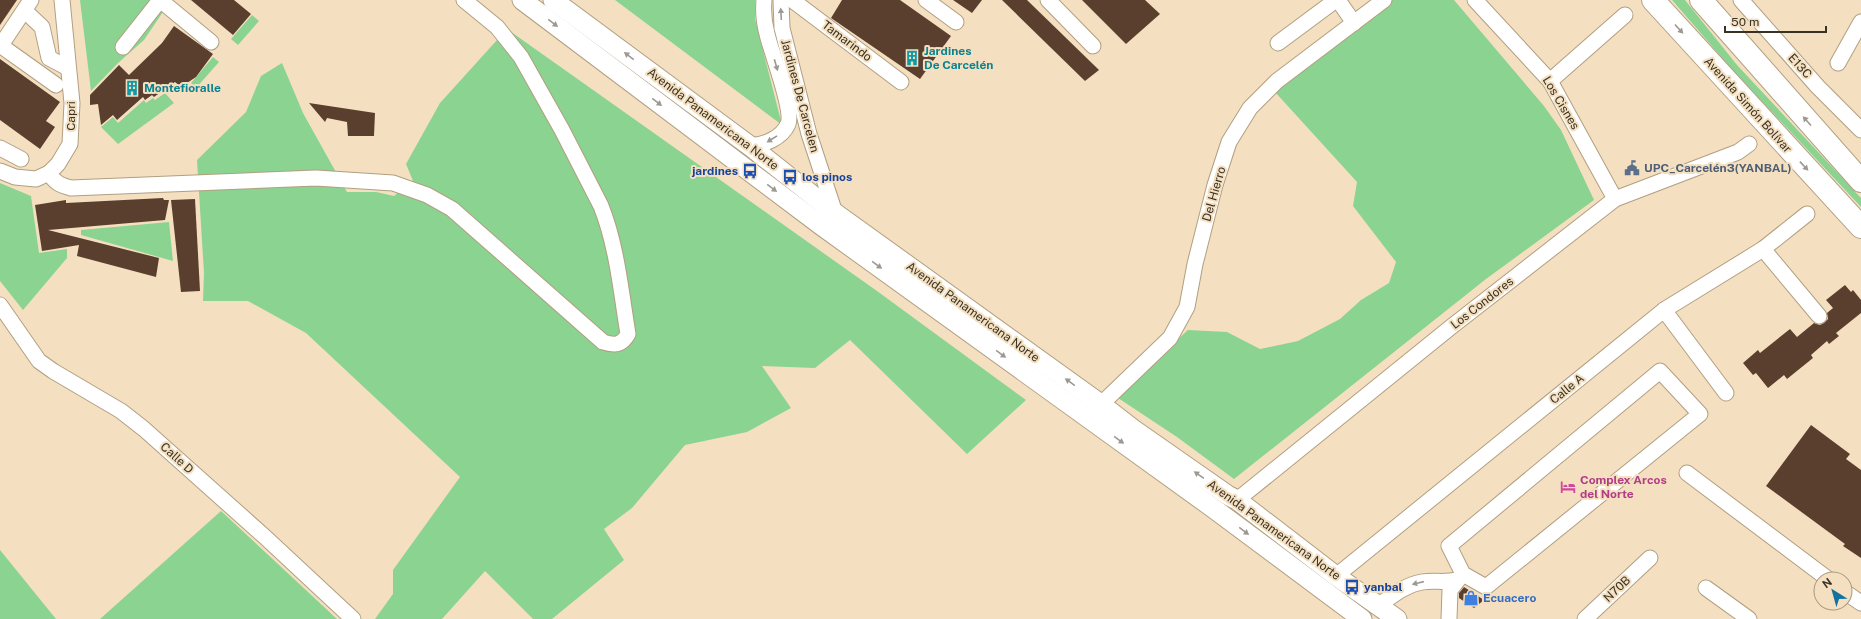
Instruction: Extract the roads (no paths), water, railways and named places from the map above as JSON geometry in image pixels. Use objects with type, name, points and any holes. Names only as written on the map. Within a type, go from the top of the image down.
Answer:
[{"type":"highway","name":"Avenida Simón Bolívar","points":[[1653,0],[1861,227]]},
{"type":"highway","points":[[1701,0],[1861,181]]},
{"type":"main road","name":"Avenida Panamericana Norte","points":[[522,0],[822,226],[1088,417],[1362,619]]},
{"type":"main road","name":"Avenida Panamericana Norte","points":[[553,0],[750,146],[835,213],[1102,405],[1133,429],[1229,496],[1237,500],[1336,576],[1397,619]]},
{"type":"street","name":"Capri","points":[[49,173],[58,164],[70,144],[72,103],[62,0]]},
{"type":"street","points":[[123,47],[160,0],[211,42]]},
{"type":"street","points":[[0,171],[15,177],[26,179],[36,179],[49,173],[53,180],[60,186],[71,188],[316,178],[393,183],[427,195],[452,209],[603,342],[611,345],[618,344],[624,340],[628,334],[614,252],[606,218],[601,206],[562,130],[521,57],[497,27],[464,0]]},
{"type":"street","name":"Jardines De Carcelen","points":[[750,146],[768,142],[781,133],[789,123],[788,107],[767,35],[763,10],[764,0]]},
{"type":"street","name":"Jardines De Carcelen","points":[[780,0],[782,28],[809,134],[835,213]]},
{"type":"street","name":"Tamarindo","points":[[792,0],[901,82]]},
{"type":"street","points":[[926,0],[956,22]]},
{"type":"street","points":[[1048,0],[1093,46]]},
{"type":"street","points":[[1278,43],[1337,0],[1354,23]]},
{"type":"street","name":"Del Hierro","points":[[1088,417],[1170,338],[1187,307],[1195,264],[1218,177],[1229,142],[1250,108],[1277,82],[1384,0]]},
{"type":"street","name":"Los Cisnes","points":[[1475,0],[1550,81],[1615,199]]},
{"type":"street","name":"E13C","points":[[1741,0],[1818,87],[1861,130]]},
{"type":"street","points":[[56,85],[0,45],[28,5],[42,28],[49,58],[68,68]]},
{"type":"street","points":[[1550,81],[1625,15]]},
{"type":"street","points":[[1838,63],[1861,22]]},
{"type":"street","name":"Los Condores","points":[[1237,500],[1451,327],[1615,199],[1738,152],[1749,144]]},
{"type":"street","points":[[0,148],[22,159]]},
{"type":"street","name":"Calle A","points":[[1336,576],[1664,310],[1763,249],[1807,214]]},
{"type":"street","points":[[1763,249],[1819,316]]},
{"type":"street","name":"Calle D","points":[[0,305],[40,361],[52,372],[121,411],[144,429],[265,537],[353,619]]},
{"type":"street","points":[[1664,310],[1726,393]]},
{"type":"street","points":[[1378,605],[1408,586],[1424,582],[1445,583],[1460,577],[1486,587],[1700,414],[1660,371],[1448,546],[1460,577]]},
{"type":"street","points":[[1687,473],[1817,571]]},
{"type":"street","name":"N70B","points":[[1585,619],[1650,558]]},
{"type":"street","points":[[1449,619],[1450,590],[1460,577]]},
{"type":"street","points":[[1706,588],[1749,619]]},
{"type":"place","name":"Jardines De Carcelén","points":[[912,58]]},
{"type":"place","name":"Montefioralle","points":[[132,88]]},
{"type":"place","name":"UPC_Carcelén3(YANBAL)","points":[[1632,168]]},
{"type":"place","name":"jardines","points":[[750,171]]},
{"type":"place","name":"los pinos","points":[[790,177]]},
{"type":"place","name":"Complex Arcos del Norte","points":[[1568,487]]},
{"type":"place","name":"yanbal","points":[[1352,587]]},
{"type":"place","name":"Ecuacero","points":[[1471,598]]}]
